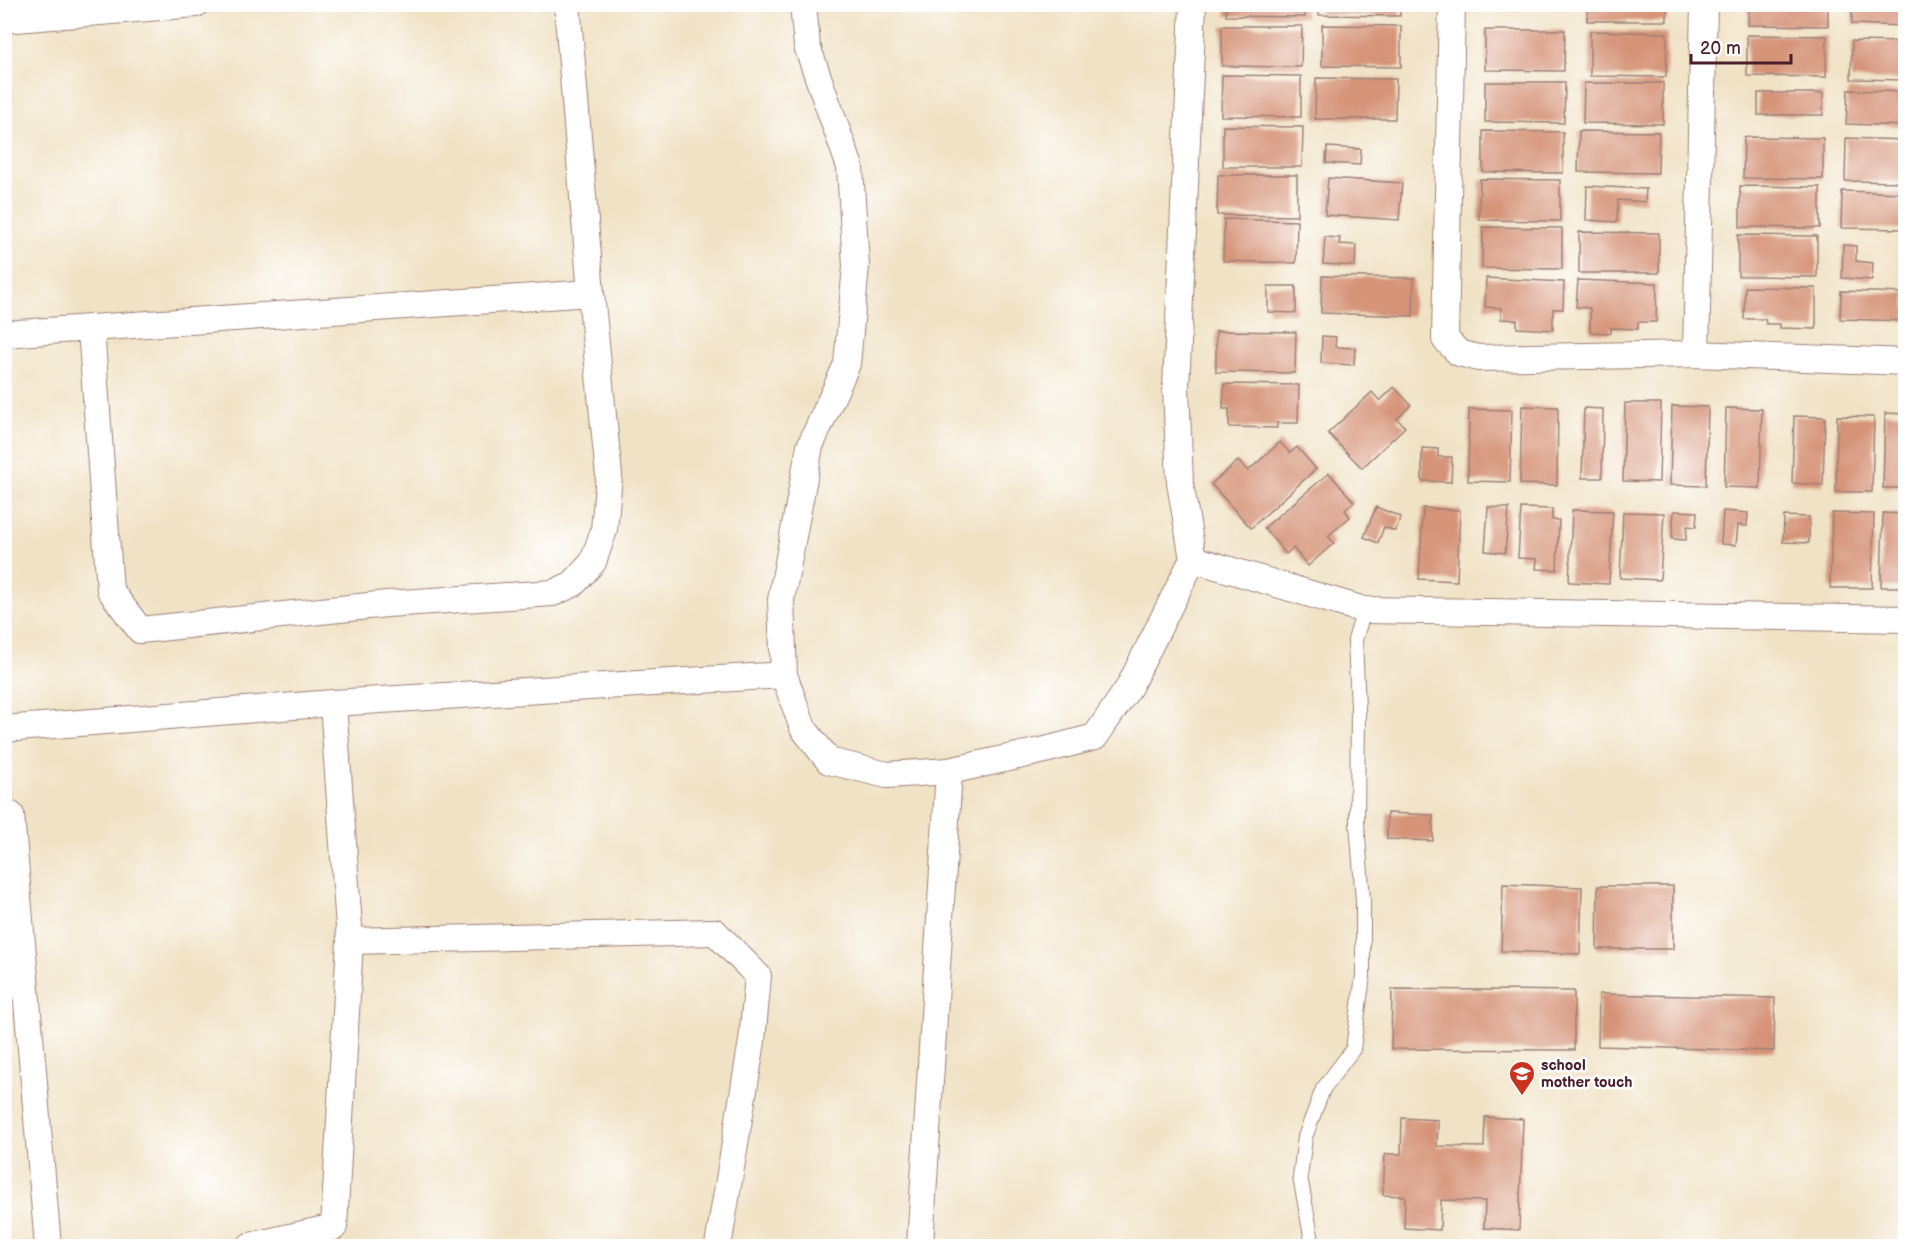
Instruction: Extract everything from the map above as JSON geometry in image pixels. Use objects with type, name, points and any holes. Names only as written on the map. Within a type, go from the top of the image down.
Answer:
[{"type":"street","points":[[4,20],[196,4]]},
{"type":"street","points":[[91,328],[110,590],[140,630],[387,604],[553,593],[573,584],[593,562],[604,530],[609,476],[567,4]]},
{"type":"street","points":[[803,4],[807,45],[850,167],[856,266],[847,364],[810,446],[781,600],[784,675],[803,728],[829,761],[887,775],[949,771],[1095,737],[1129,687],[1193,559],[1180,483],[1176,388],[1192,4]]},
{"type":"street","points":[[1452,4],[1445,339],[1460,352],[1478,358],[1696,354],[1905,362]]},
{"type":"street","points":[[1696,354],[1704,4]]},
{"type":"street","points":[[4,334],[591,293]]},
{"type":"street","points":[[1193,559],[1364,609],[1905,618]]},
{"type":"street","points":[[4,729],[333,703],[784,675]]},
{"type":"street","points":[[250,1246],[333,1227],[350,941],[333,703]]},
{"type":"street","points":[[920,1246],[949,771]]},
{"type":"street","points":[[4,815],[11,814],[48,1246]]},
{"type":"street","points":[[350,941],[715,932],[758,976],[752,1041],[718,1246]]},
{"type":"lane","points":[[1313,1246],[1300,1177],[1305,1137],[1323,1089],[1353,1049],[1363,976],[1363,900],[1357,823],[1358,708],[1355,640],[1364,609]]},
{"type":"building","points":[[1226,4],[1305,4],[1305,17],[1226,16]]},
{"type":"building","points":[[1319,4],[1400,4],[1400,16],[1319,15]]},
{"type":"building","points":[[1587,4],[1667,4],[1667,21],[1587,21]]},
{"type":"building","points":[[1749,4],[1828,4],[1828,26],[1748,25]]},
{"type":"building","points":[[1852,4],[1906,4],[1906,26],[1852,24]]},
{"type":"building","points":[[1322,25],[1401,26],[1401,67],[1322,66]]},
{"type":"building","points":[[1222,26],[1302,26],[1301,67],[1222,66]]},
{"type":"building","points":[[1485,30],[1565,30],[1564,71],[1485,70]]},
{"type":"building","points":[[1590,31],[1667,33],[1666,77],[1590,76]]},
{"type":"building","points":[[1747,35],[1827,36],[1826,77],[1747,76]]},
{"type":"building","points":[[1852,41],[1906,42],[1906,80],[1851,79]]},
{"type":"building","points":[[1222,75],[1301,76],[1301,117],[1221,116]]},
{"type":"building","points":[[1316,78],[1396,79],[1395,119],[1315,119]]},
{"type":"building","points":[[1485,82],[1565,82],[1564,123],[1485,122]]},
{"type":"building","points":[[1584,83],[1663,83],[1663,124],[1583,123]]},
{"type":"building","points":[[1848,90],[1906,92],[1906,126],[1846,124]]},
{"type":"building","points":[[1758,93],[1823,93],[1823,115],[1758,115]]},
{"type":"building","points":[[1223,126],[1303,127],[1302,167],[1223,167]]},
{"type":"building","points":[[1483,131],[1563,132],[1563,173],[1483,172]]},
{"type":"building","points":[[1579,131],[1659,132],[1658,173],[1578,172]]},
{"type":"building","points":[[1744,137],[1823,138],[1823,179],[1743,178]]},
{"type":"building","points":[[1846,138],[1906,140],[1906,182],[1845,181]]},
{"type":"building","points":[[1327,147],[1361,149],[1360,165],[1326,163]]},
{"type":"building","points":[[1218,175],[1297,175],[1297,216],[1217,215]]},
{"type":"building","points":[[1328,178],[1402,183],[1399,220],[1325,215]]},
{"type":"building","points":[[1480,179],[1560,180],[1560,221],[1479,220]]},
{"type":"building","points":[[1587,186],[1646,189],[1645,202],[1618,200],[1617,222],[1586,220]]},
{"type":"building","points":[[1740,186],[1820,187],[1820,228],[1740,227]]},
{"type":"building","points":[[1842,191],[1906,193],[1906,229],[1841,228]]},
{"type":"building","points":[[1224,219],[1297,221],[1296,263],[1223,261]]},
{"type":"building","points":[[1483,227],[1562,228],[1562,269],[1482,268]]},
{"type":"building","points":[[1579,232],[1659,233],[1659,273],[1579,273]]},
{"type":"building","points":[[1738,235],[1817,236],[1817,277],[1738,276]]},
{"type":"building","points":[[1325,237],[1340,238],[1339,244],[1356,245],[1355,266],[1323,264]]},
{"type":"building","points":[[1843,245],[1856,246],[1856,261],[1873,263],[1872,280],[1842,278]]},
{"type":"building","points":[[1322,276],[1414,278],[1413,316],[1321,313]]},
{"type":"building","points":[[1486,278],[1564,282],[1563,309],[1553,309],[1553,330],[1517,328],[1517,320],[1501,319],[1501,308],[1485,307]]},
{"type":"building","points":[[1578,280],[1657,283],[1656,322],[1638,322],[1638,329],[1611,328],[1611,333],[1590,332],[1590,308],[1576,307]]},
{"type":"building","points":[[1268,286],[1296,286],[1296,313],[1268,312]]},
{"type":"building","points":[[1745,287],[1816,288],[1816,329],[1780,328],[1780,324],[1766,324],[1765,319],[1744,319]]},
{"type":"building","points":[[1841,291],[1906,293],[1906,321],[1840,319]]},
{"type":"building","points":[[1216,331],[1296,332],[1295,373],[1216,372]]},
{"type":"building","points":[[1322,336],[1336,337],[1335,347],[1355,348],[1354,365],[1321,363]]},
{"type":"building","points":[[1224,384],[1299,385],[1298,423],[1277,423],[1277,428],[1229,427],[1229,409],[1223,409]]},
{"type":"building","points":[[1394,387],[1411,405],[1397,419],[1405,427],[1362,468],[1328,433],[1372,392],[1380,401]]},
{"type":"building","points":[[1625,403],[1661,403],[1659,482],[1623,481]]},
{"type":"building","points":[[1522,406],[1558,407],[1557,485],[1520,484]]},
{"type":"building","points":[[1672,406],[1708,407],[1706,486],[1670,485]]},
{"type":"building","points":[[1584,408],[1603,409],[1602,478],[1582,478]]},
{"type":"building","points":[[1726,408],[1762,409],[1760,488],[1724,487]]},
{"type":"building","points":[[1469,409],[1512,410],[1510,482],[1468,481]]},
{"type":"building","points":[[1885,413],[1906,414],[1906,488],[1883,488]]},
{"type":"building","points":[[1794,416],[1825,417],[1823,485],[1792,483]]},
{"type":"building","points":[[1837,416],[1874,417],[1872,492],[1836,492]]},
{"type":"building","points":[[1280,442],[1290,453],[1297,447],[1316,469],[1251,528],[1211,484],[1238,461],[1248,471]]},
{"type":"building","points":[[1422,448],[1438,449],[1438,457],[1452,457],[1451,482],[1422,481]]},
{"type":"building","points":[[1329,473],[1354,502],[1345,510],[1350,517],[1328,536],[1334,543],[1308,566],[1293,548],[1286,554],[1264,528]]},
{"type":"building","points":[[1376,507],[1401,517],[1395,531],[1384,527],[1378,543],[1364,537]]},
{"type":"building","points":[[1488,507],[1509,508],[1505,553],[1485,551]]},
{"type":"building","points":[[1423,508],[1460,510],[1457,581],[1419,579]]},
{"type":"building","points":[[1521,508],[1552,509],[1552,520],[1559,520],[1557,570],[1536,569],[1537,559],[1518,558]]},
{"type":"building","points":[[1572,510],[1613,511],[1609,584],[1569,582]]},
{"type":"building","points":[[1674,511],[1697,512],[1696,527],[1687,526],[1686,540],[1672,539]]},
{"type":"building","points":[[1723,511],[1748,513],[1747,526],[1738,525],[1736,545],[1721,544]]},
{"type":"building","points":[[1623,512],[1664,513],[1660,580],[1620,578]]},
{"type":"building","points":[[1832,513],[1874,514],[1872,588],[1830,588]]},
{"type":"building","points":[[1883,513],[1906,514],[1906,587],[1881,587]]},
{"type":"building","points":[[1784,516],[1809,517],[1809,543],[1783,542]]},
{"type":"building","points":[[1387,813],[1433,815],[1433,841],[1387,839]]},
{"type":"building","points":[[1503,884],[1582,887],[1580,954],[1501,951]]},
{"type":"building","points":[[1598,886],[1673,886],[1673,949],[1597,949]]},
{"type":"building","points":[[1392,989],[1574,991],[1574,1050],[1391,1049]]},
{"type":"building","points":[[1599,994],[1775,998],[1774,1051],[1598,1046]]},
{"type":"building","points":[[1485,1117],[1523,1119],[1519,1230],[1484,1228],[1485,1201],[1441,1200],[1440,1230],[1404,1228],[1405,1196],[1383,1195],[1385,1154],[1401,1154],[1402,1118],[1438,1120],[1437,1146],[1484,1147]]},
{"type":"place","name":"school mother touch","points":[[1522,1097]]}]
